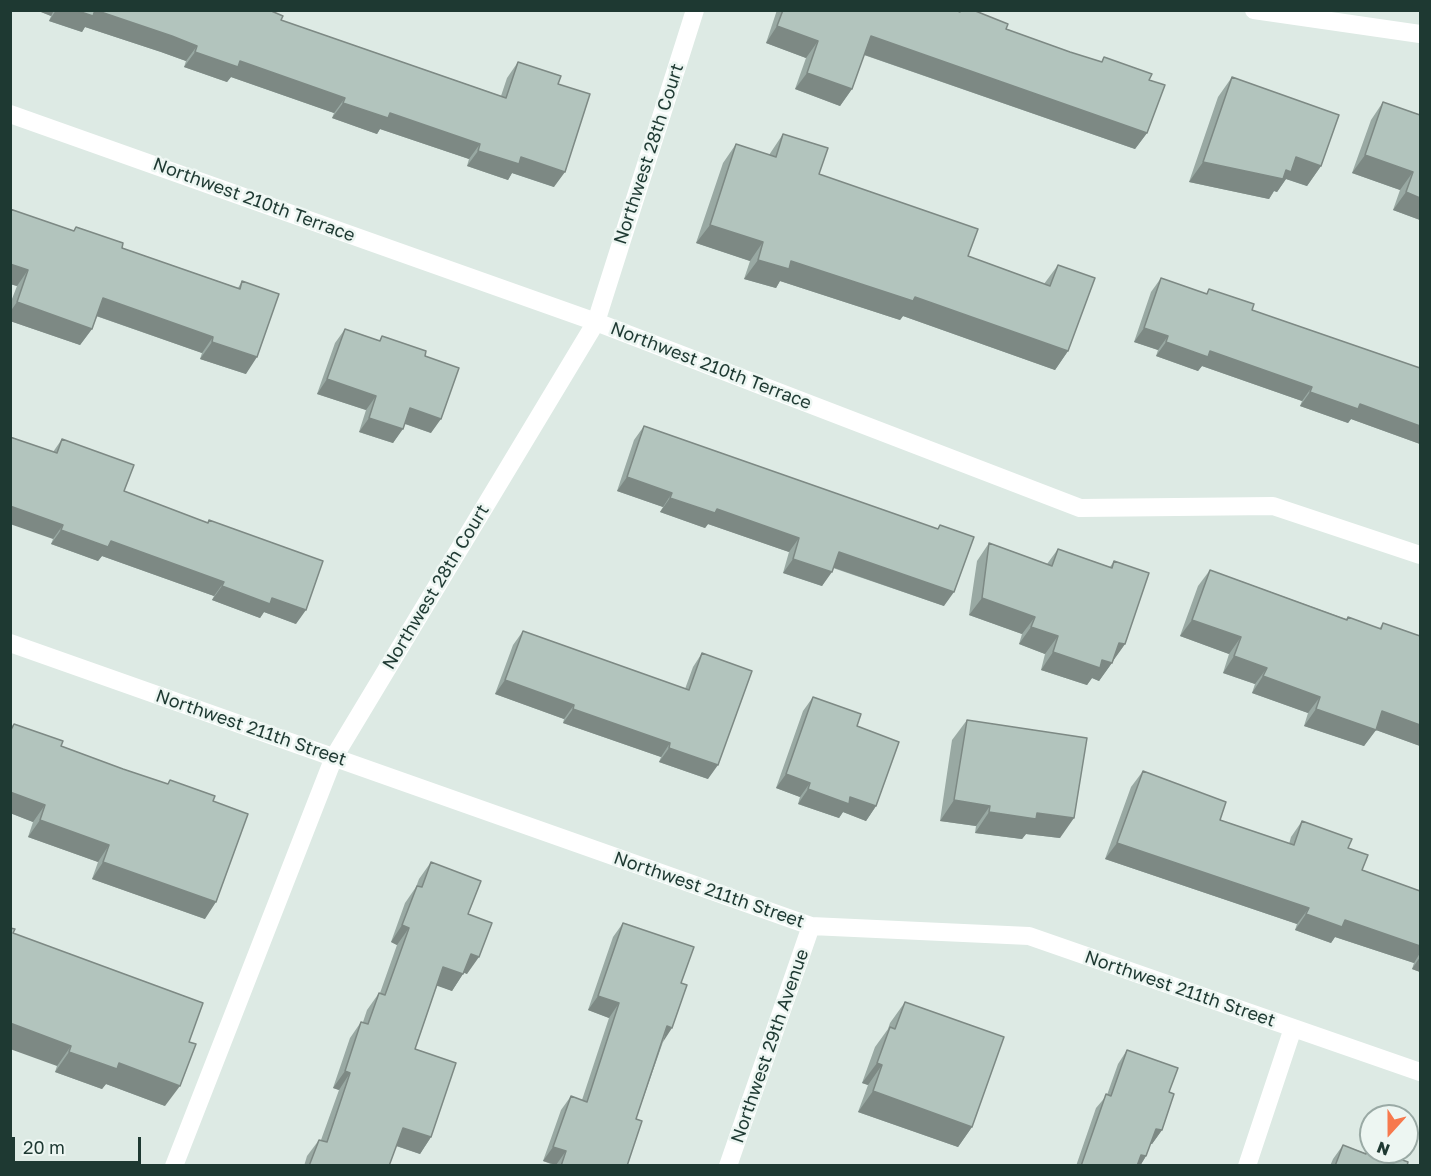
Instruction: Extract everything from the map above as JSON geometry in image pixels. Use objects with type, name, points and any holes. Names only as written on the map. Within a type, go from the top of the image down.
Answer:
[{"type":"street","name":"Northwest 28th Court","points":[[174,1166],[333,757],[596,322],[695,10]]},
{"type":"street","points":[[1254,10],[1420,34]]},
{"type":"street","name":"Northwest 210th Terrace","points":[[10,114],[596,322],[1080,508],[1273,506],[1420,555]]},
{"type":"street","name":"Northwest 211th Street","points":[[10,643],[811,926],[1029,936],[1420,1072]]},
{"type":"street","name":"Northwest 29th Avenue","points":[[728,1166],[811,926]]},
{"type":"street","points":[[1247,1166],[1293,1028]]},
{"type":"building","points":[[75,10],[95,10],[93,16]]},
{"type":"building","points":[[95,10],[269,10],[283,16],[281,20],[506,98],[518,62],[561,76],[558,84],[590,94],[565,172],[521,157],[519,164],[478,151],[480,144],[390,113],[388,118],[343,103],[345,98],[240,61],[238,67],[195,52],[197,46],[172,36]]},
{"type":"building","points":[[783,10],[955,10],[960,12],[960,10],[973,10],[1008,24],[1006,29],[1102,62],[1104,57],[1152,74],[1149,80],[1165,85],[1147,133],[871,36],[852,89],[807,73],[818,41],[777,26]]},
{"type":"building","points":[[1232,77],[1339,115],[1321,166],[1296,157],[1291,172],[1286,170],[1283,179],[1203,162]]},
{"type":"building","points":[[1383,102],[1420,115],[1420,198],[1406,192],[1413,172],[1365,155]]},
{"type":"building","points":[[783,134],[828,148],[819,174],[978,229],[968,256],[1050,286],[1058,265],[1095,278],[1068,351],[915,297],[913,301],[791,261],[789,269],[758,260],[763,242],[710,225],[736,144],[776,157]]},
{"type":"building","points":[[10,209],[74,231],[76,227],[123,243],[122,248],[240,289],[242,281],[279,294],[257,357],[212,342],[213,337],[103,298],[92,329],[17,302],[28,270],[10,264]]},
{"type":"building","points":[[1161,278],[1207,294],[1209,289],[1254,304],[1252,310],[1420,368],[1420,426],[1360,404],[1358,409],[1310,392],[1312,387],[1210,351],[1208,357],[1166,342],[1168,336],[1144,328]]},
{"type":"building","points":[[345,329],[380,341],[382,336],[426,351],[425,356],[459,368],[441,419],[410,408],[403,429],[369,418],[376,396],[327,379]]},
{"type":"building","points":[[644,426],[938,529],[940,525],[974,537],[954,592],[839,552],[832,572],[793,559],[799,538],[717,509],[715,513],[670,498],[672,493],[627,477]]},
{"type":"building","points":[[10,437],[57,453],[62,439],[134,465],[124,491],[208,523],[209,520],[323,561],[306,610],[272,598],[270,604],[222,586],[224,582],[111,541],[108,547],[61,530],[63,525],[10,506]]},
{"type":"building","points":[[989,543],[1052,566],[1058,549],[1112,568],[1114,561],[1149,573],[1125,644],[1119,643],[1112,663],[1102,660],[1100,668],[1053,652],[1058,636],[1031,627],[1035,617],[982,598]]},
{"type":"building","points":[[1210,570],[1347,620],[1348,617],[1381,629],[1383,623],[1420,636],[1420,725],[1382,711],[1376,730],[1316,709],[1320,697],[1263,676],[1267,668],[1234,656],[1241,637],[1192,620]]},
{"type":"building","points":[[523,631],[689,690],[702,653],[752,671],[718,765],[669,748],[670,743],[573,709],[574,705],[505,680]]},
{"type":"building","points":[[813,697],[861,714],[857,726],[899,742],[876,806],[850,797],[849,804],[808,789],[810,783],[786,774]]},
{"type":"building","points":[[967,720],[1087,738],[1074,818],[1037,813],[1036,819],[989,812],[990,806],[954,800]]},
{"type":"building","points":[[14,724],[63,741],[61,746],[123,769],[168,784],[170,780],[215,796],[213,801],[248,814],[216,902],[103,862],[109,845],[40,820],[45,805],[10,792],[10,729]]},
{"type":"building","points":[[1143,771],[1226,802],[1220,820],[1294,845],[1302,821],[1352,839],[1348,848],[1368,855],[1362,870],[1420,891],[1420,946],[1345,920],[1342,927],[1306,914],[1309,908],[1117,843]]},
{"type":"building","points":[[431,862],[481,881],[468,914],[492,923],[479,957],[471,954],[463,974],[443,967],[415,1049],[456,1063],[431,1137],[403,1128],[389,1166],[309,1166],[319,1140],[327,1142],[350,1073],[345,1071],[361,1022],[368,1024],[379,993],[385,995],[409,928],[402,925],[417,886],[422,887]]},
{"type":"building","points":[[623,923],[694,947],[681,983],[687,985],[672,1028],[667,1026],[636,1119],[642,1121],[627,1166],[561,1166],[566,1151],[553,1147],[571,1096],[587,1102],[619,1003],[598,996]]},
{"type":"building","points":[[10,928],[15,929],[13,933],[203,1003],[189,1042],[196,1044],[180,1086],[119,1063],[117,1069],[69,1052],[71,1046],[10,1023]]},
{"type":"building","points":[[905,1002],[1004,1037],[972,1127],[873,1091],[882,1065],[877,1063],[890,1027],[895,1029]]},
{"type":"building","points":[[1127,1050],[1178,1068],[1169,1092],[1174,1094],[1162,1130],[1156,1129],[1146,1156],[1141,1155],[1137,1166],[1081,1166],[1106,1094],[1111,1096]]},
{"type":"building","points":[[1343,1145],[1359,1151],[1359,1164],[1408,1164],[1407,1166],[1335,1166]]}]
